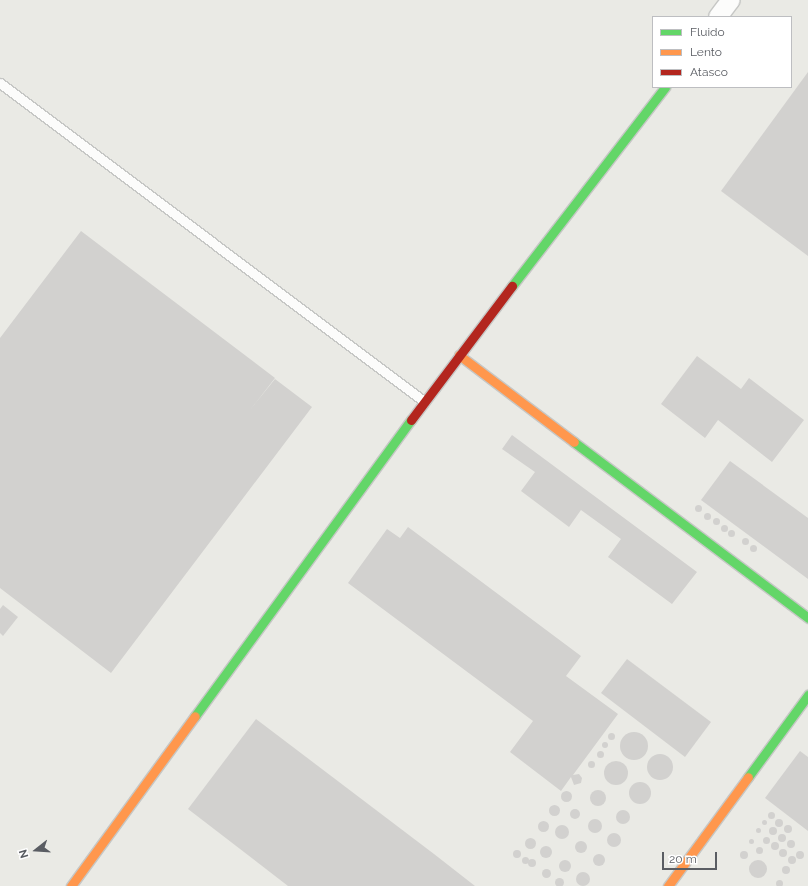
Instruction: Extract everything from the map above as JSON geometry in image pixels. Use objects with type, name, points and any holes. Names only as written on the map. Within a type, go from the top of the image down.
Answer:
[{"type":"street","points":[[719,16],[731,0]]},
{"type":"street","points":[[71,886],[459,355],[664,88]]},
{"type":"street","points":[[459,355],[808,618]]},
{"type":"street","points":[[668,886],[808,695]]},
{"type":"lane","points":[[0,83],[425,402]]},
{"type":"building","points":[[808,72],[808,256],[721,191]]},
{"type":"building","points":[[81,231],[275,378],[250,410],[275,379],[312,407],[111,673],[0,588],[0,338]]},
{"type":"building","points":[[697,356],[741,389],[749,378],[804,420],[772,462],[718,420],[705,438],[661,404]]},
{"type":"building","points":[[512,435],[697,572],[672,604],[608,557],[621,539],[581,510],[569,527],[521,491],[535,472],[502,449]]},
{"type":"building","points":[[730,461],[808,518],[808,579],[701,500]]},
{"type":"building","points":[[698,504],[701,505],[701,511],[698,512],[695,511],[694,508],[695,505]]},
{"type":"building","points":[[707,512],[710,513],[710,519],[707,520],[704,519],[703,516],[704,513]]},
{"type":"building","points":[[716,517],[719,518],[719,524],[716,525],[713,524],[712,521],[713,518]]},
{"type":"building","points":[[724,524],[727,525],[727,531],[724,532],[721,531],[720,528],[721,525]]},
{"type":"building","points":[[408,527],[581,656],[566,676],[618,714],[573,775],[579,774],[582,778],[581,783],[574,785],[571,777],[561,791],[510,752],[533,721],[348,583],[387,529],[400,538]]},
{"type":"building","points":[[731,529],[734,530],[734,536],[731,537],[728,536],[727,533],[728,530]]},
{"type":"building","points":[[745,537],[748,538],[748,544],[745,545],[742,544],[741,541],[742,538]]},
{"type":"building","points":[[753,544],[756,545],[756,551],[753,552],[750,551],[749,548],[750,545]]},
{"type":"building","points":[[3,605],[18,617],[3,636],[0,633],[0,609]]},
{"type":"building","points":[[627,659],[711,722],[685,757],[601,693]]},
{"type":"building","points":[[256,719],[475,886],[288,886],[188,809]]},
{"type":"building","points":[[634,732],[644,736],[648,746],[644,756],[634,760],[624,756],[620,746],[624,736]]},
{"type":"building","points":[[611,733],[614,736],[611,739],[608,736]]},
{"type":"building","points":[[605,742],[608,745],[605,748],[602,745]]},
{"type":"building","points":[[600,750],[603,751],[603,757],[600,758],[597,757],[596,754],[597,751]]},
{"type":"building","points":[[800,751],[808,757],[808,831],[765,798]]},
{"type":"building","points":[[660,754],[669,758],[673,767],[669,776],[660,780],[651,776],[647,767],[651,758]]},
{"type":"building","points":[[591,761],[594,764],[591,767],[588,764]]},
{"type":"building","points":[[616,761],[624,765],[628,773],[624,781],[616,785],[608,781],[604,773],[608,765]]},
{"type":"building","points":[[640,782],[648,785],[651,793],[648,801],[640,804],[632,801],[629,793],[632,785]]},
{"type":"building","points":[[595,790],[601,790],[606,795],[604,804],[601,806],[595,806],[590,801],[590,795]]},
{"type":"building","points":[[564,791],[568,791],[570,792],[570,800],[564,801],[561,798],[561,794]]},
{"type":"building","points":[[554,804],[558,806],[560,810],[558,814],[554,816],[550,814],[548,810],[550,806]]},
{"type":"building","points":[[573,809],[577,809],[579,810],[579,818],[573,819],[570,816],[570,812]]},
{"type":"building","points":[[620,810],[626,810],[630,814],[630,820],[626,824],[620,824],[616,820],[616,814]]},
{"type":"building","points":[[771,811],[775,815],[771,819],[767,815]]},
{"type":"building","points":[[592,819],[598,819],[602,823],[602,829],[598,833],[592,833],[588,829],[588,823]]},
{"type":"building","points":[[779,819],[782,820],[782,826],[779,827],[776,826],[775,823],[776,820]]},
{"type":"building","points":[[762,820],[766,820],[766,824],[762,824]]},
{"type":"building","points":[[541,821],[545,821],[547,822],[547,830],[541,831],[538,828],[538,824]]},
{"type":"building","points":[[562,825],[567,827],[569,832],[567,837],[562,839],[557,837],[555,832],[557,827]]},
{"type":"building","points":[[788,825],[791,826],[791,832],[788,833],[785,832],[784,829],[785,826]]},
{"type":"building","points":[[758,827],[761,830],[758,833],[755,830]]},
{"type":"building","points":[[773,827],[776,828],[776,834],[773,835],[770,834],[769,831],[770,828]]},
{"type":"building","points":[[614,833],[619,835],[621,840],[619,845],[614,847],[609,845],[607,840],[609,835]]},
{"type":"building","points":[[782,834],[785,835],[785,841],[782,842],[779,841],[778,838],[779,835]]},
{"type":"building","points":[[766,836],[769,837],[769,843],[766,844],[763,843],[762,840],[763,837]]},
{"type":"building","points":[[528,838],[532,838],[534,839],[534,847],[528,848],[525,845],[525,841]]},
{"type":"building","points":[[751,838],[754,841],[751,844],[748,841]]},
{"type":"building","points":[[791,840],[794,841],[794,847],[791,848],[788,847],[787,844],[788,841]]},
{"type":"building","points":[[583,841],[586,842],[586,852],[579,853],[576,852],[575,845],[576,842]]},
{"type":"building","points":[[775,842],[778,843],[778,849],[775,850],[772,849],[771,846],[772,843]]},
{"type":"building","points":[[544,846],[548,846],[552,852],[548,858],[544,858],[540,854],[540,850]]},
{"type":"building","points":[[759,846],[762,847],[762,853],[759,854],[756,853],[755,850],[756,847]]},
{"type":"building","points":[[783,849],[786,850],[786,856],[783,857],[780,856],[779,853],[780,850]]},
{"type":"building","points":[[517,850],[520,851],[520,857],[517,858],[514,857],[513,854],[514,851]]},
{"type":"building","points":[[744,851],[747,852],[747,858],[744,859],[741,858],[740,855],[741,852]]},
{"type":"building","points":[[800,851],[803,852],[803,858],[800,859],[797,858],[796,855],[797,852]]},
{"type":"building","points":[[601,854],[604,855],[604,865],[597,866],[594,865],[593,858],[594,855]]},
{"type":"building","points":[[792,856],[795,857],[795,863],[792,864],[789,863],[788,860],[789,857]]},
{"type":"building","points":[[525,857],[528,860],[525,863],[522,860]]},
{"type":"building","points":[[530,859],[534,859],[536,863],[534,867],[530,867],[528,865],[528,861]]},
{"type":"building","points":[[563,860],[567,860],[571,866],[567,872],[563,872],[559,868],[559,864]]},
{"type":"building","points":[[758,860],[764,863],[767,869],[764,875],[758,878],[752,875],[749,869],[752,863]]},
{"type":"building","points":[[786,866],[789,867],[789,873],[786,874],[783,873],[782,870],[783,867]]},
{"type":"building","points":[[544,869],[548,869],[550,873],[548,877],[544,877],[542,875],[542,871]]},
{"type":"building","points":[[583,872],[588,874],[590,879],[588,884],[583,886],[578,884],[576,879],[578,874]]},
{"type":"building","points":[[559,877],[564,882],[559,887],[554,882]]},
{"type":"building","points":[[779,879],[782,880],[782,886],[779,887],[776,886],[775,883],[776,880]]},
{"type":"traffic: fast","points":[[512,286],[664,88]]},
{"type":"traffic: fast","points":[[195,716],[411,420]]},
{"type":"traffic: fast","points":[[574,442],[808,618]]},
{"type":"traffic: fast","points":[[748,777],[808,695]]},
{"type":"traffic: slow","points":[[459,355],[574,442]]},
{"type":"traffic: slow","points":[[71,886],[195,716]]},
{"type":"traffic: slow","points":[[668,886],[748,777]]},
{"type":"traffic: jam","points":[[411,420],[512,286]]}]
